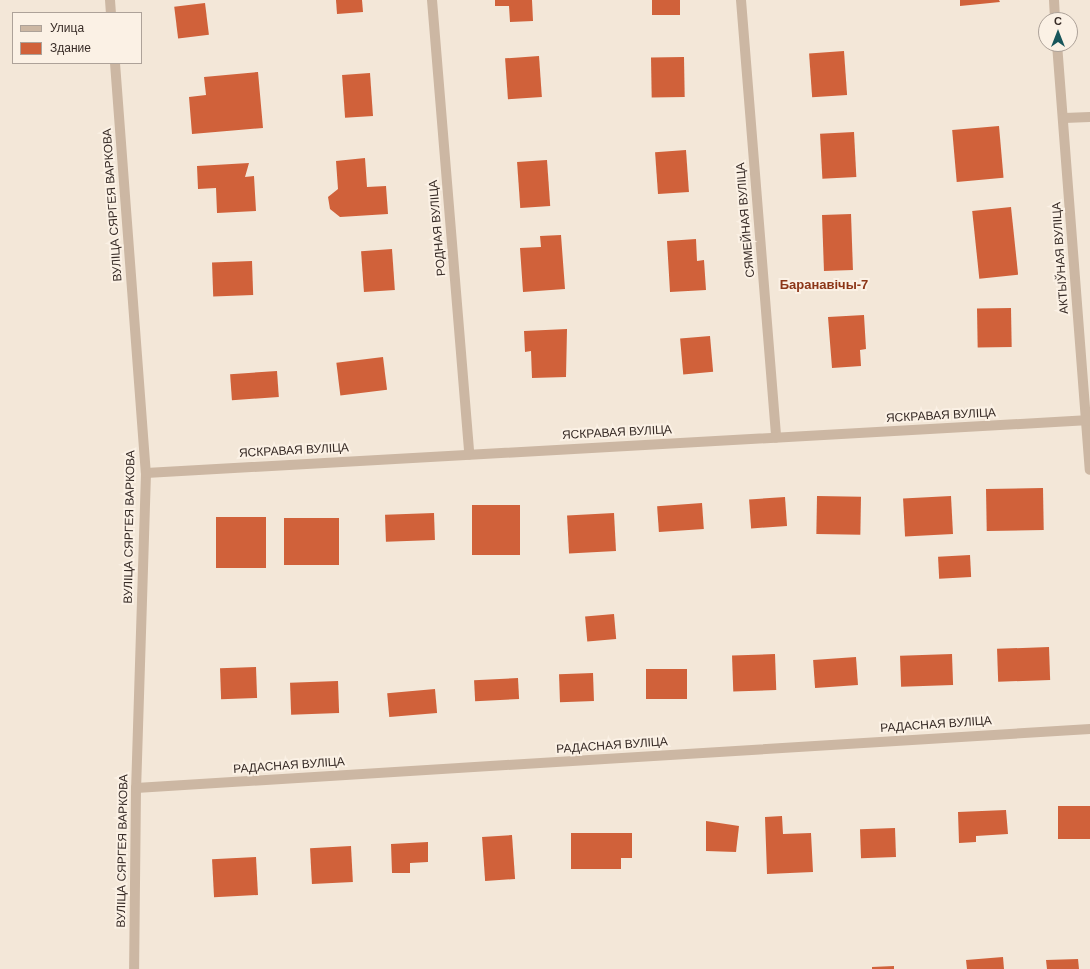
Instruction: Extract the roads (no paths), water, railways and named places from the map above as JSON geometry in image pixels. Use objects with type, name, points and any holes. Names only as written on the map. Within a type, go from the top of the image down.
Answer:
[{"type":"street","points":[[110,0],[111,12]]},
{"type":"street","name":"РОДНАЯ ВУЛІЦА","points":[[432,0],[469,454]]},
{"type":"street","name":"СЯМЕЙНАЯ ВУЛІЦА","points":[[741,0],[776,438]]},
{"type":"street","points":[[1054,0],[1055,12]]},
{"type":"street","name":"АКТЫЎНАЯ ВУЛІЦА","points":[[1058,52],[1088,420],[1090,470]]},
{"type":"street","name":"ВУЛІЦА СЯРГЕЯ ВАРКОВА","points":[[115,64],[146,472],[136,788],[134,969]]},
{"type":"street","points":[[1064,118],[1090,117]]},
{"type":"street","name":"ЯСКРАВАЯ ВУЛІЦА","points":[[146,472],[1088,420]]},
{"type":"street","name":"РАДАСНАЯ ВУЛІЦА","points":[[136,788],[1090,729]]},
{"type":"district","name":"Баранавічы-7","points":[[824,285]]}]
